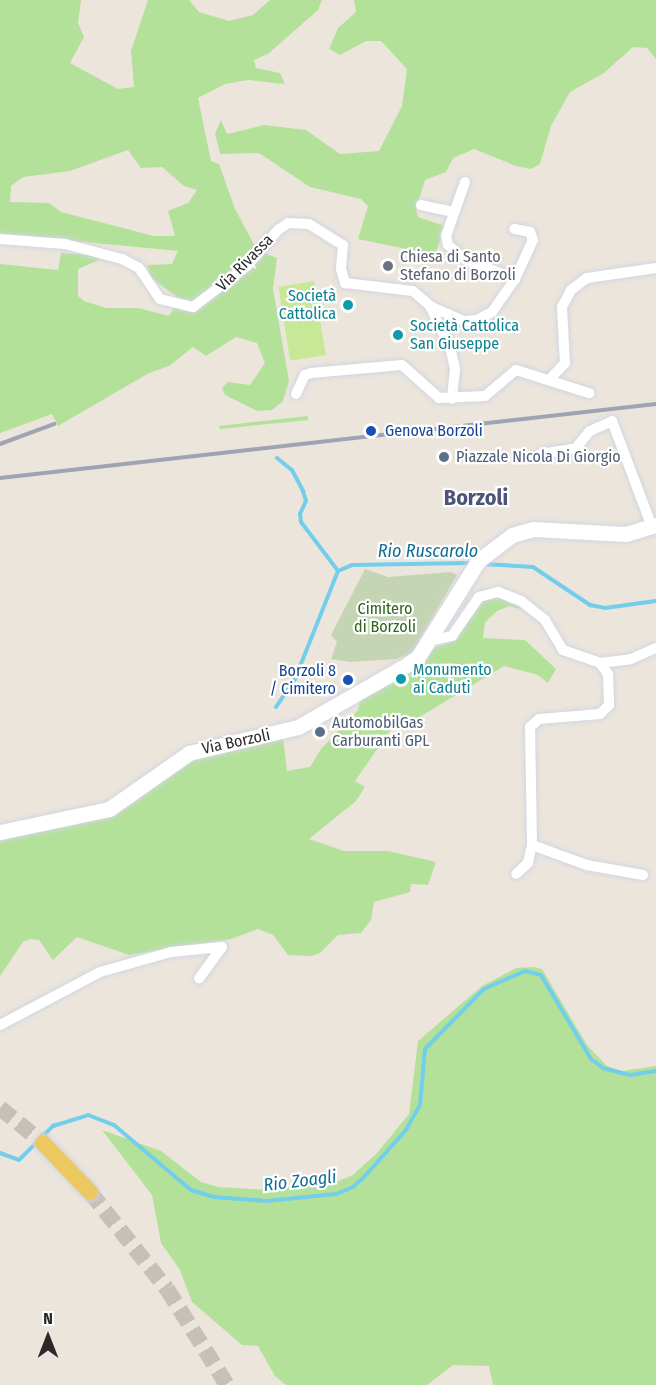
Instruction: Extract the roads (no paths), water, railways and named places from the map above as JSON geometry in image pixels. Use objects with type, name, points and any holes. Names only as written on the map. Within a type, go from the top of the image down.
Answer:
[{"type":"main road","name":"Via Borzoli","points":[[0,832],[109,809],[189,753],[298,727],[413,661],[475,566],[493,546],[533,529],[626,534],[654,526]]},
{"type":"main road","points":[[44,1143],[90,1192]]},
{"type":"street","points":[[465,182],[446,236],[450,249],[483,268],[515,279]]},
{"type":"street","points":[[421,205],[454,213]]},
{"type":"street","name":"Via Rivassa","points":[[0,239],[66,244],[122,259],[139,268],[160,299],[193,307],[247,266],[278,230],[299,221],[309,224],[342,245],[341,269],[345,283],[413,291],[430,306]]},
{"type":"street","points":[[430,306],[454,320],[477,320],[492,312],[515,279],[533,237],[530,232],[514,229]]},
{"type":"street","points":[[550,379],[565,363],[562,308],[571,290],[587,278],[656,268]]},
{"type":"street","points":[[430,306],[450,347],[454,369],[452,399]]},
{"type":"street","points":[[296,394],[306,375],[402,364],[415,373],[435,397],[452,399],[485,396],[516,370],[589,393]]},
{"type":"street","points":[[540,454],[576,448],[590,430],[612,421],[654,526]]},
{"type":"street","name":"Via Borzoli","points":[[428,641],[452,636],[479,597],[498,592],[521,601],[545,620],[563,650],[600,663]]},
{"type":"street","points":[[516,874],[528,863],[532,845],[530,727],[539,719],[593,717],[606,710],[609,681],[600,663],[631,659],[656,648]]},
{"type":"street","points":[[532,845],[587,865],[644,875]]},
{"type":"street","points":[[0,1025],[100,972],[171,952],[222,947],[199,979]]},
{"type":"waterway","points":[[277,458],[292,470],[303,491],[306,501],[300,514],[301,522],[338,571]]},
{"type":"waterway","name":"Rio Ruscarolo","points":[[276,707],[295,679],[338,571],[352,565],[470,563]]},
{"type":"waterway","name":"Rio Ruscarolo","points":[[484,564],[533,567],[590,605],[605,608],[656,601]]},
{"type":"waterway","name":"Rio Zoagli","points":[[42,1137],[53,1126],[88,1115],[114,1125],[191,1190],[214,1197],[267,1201],[336,1194],[353,1187],[364,1177],[406,1130],[420,1105],[425,1049],[484,989],[525,971],[541,975],[591,1059],[603,1068],[630,1075],[656,1071]]},
{"type":"waterway","name":"Rio Zoagli","points":[[0,1153],[19,1160],[37,1142]]},
{"type":"tunnel","points":[[0,1108],[43,1143]]},
{"type":"tunnel","points":[[90,1192],[167,1289],[227,1385]]},
{"type":"railway","points":[[0,478],[656,404]]},
{"type":"railway","points":[[0,444],[54,424]]},
{"type":"place","name":"Chiesa di Santo Stefano di Borzoli","points":[[388,266]]},
{"type":"place","name":"Società Cattolica","points":[[348,305]]},
{"type":"place","name":"Società Cattolica San Giuseppe","points":[[398,335]]},
{"type":"place","name":"Genova Borzoli","points":[[371,431]]},
{"type":"place","name":"Piazzale Nicola Di Giorgio","points":[[444,457]]},
{"type":"place","name":"Monumento ai Caduti","points":[[401,679]]},
{"type":"place","name":"Borzoli 8 / Cimitero","points":[[348,680]]},
{"type":"place","name":"AutomobilGas Carburanti GPL","points":[[320,732]]},
{"type":"district","name":"Borzoli","points":[[476,498]]},
{"type":"park label","name":"Cimitero di Borzoli","points":[[385,618]]}]
